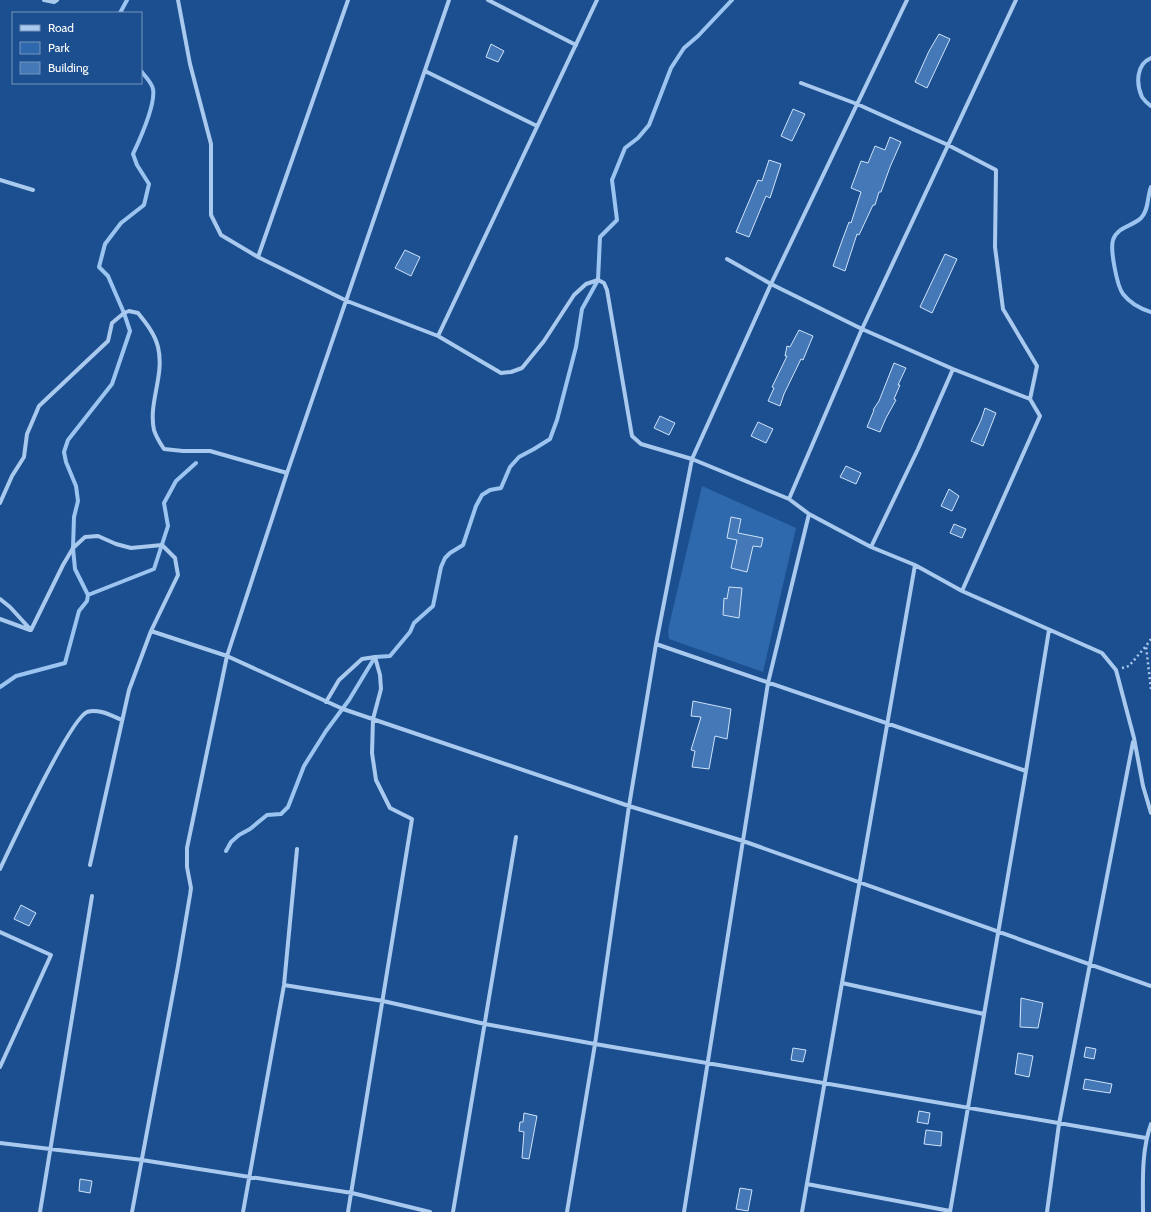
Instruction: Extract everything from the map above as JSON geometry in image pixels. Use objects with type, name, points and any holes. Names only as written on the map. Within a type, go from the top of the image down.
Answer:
[{"type":"street","points":[[44,0],[54,2],[57,0]]},
{"type":"street","points":[[178,0],[190,64],[211,144],[211,215],[221,235],[258,257],[348,301],[438,336],[501,373],[511,372],[522,368],[544,341],[574,296],[586,284],[598,280],[604,282],[608,290],[632,436],[641,444],[692,459],[789,499],[809,514],[871,547],[915,566],[962,591],[1102,653],[1116,670],[1134,738],[1142,786],[1151,813]]},
{"type":"street","points":[[258,257],[348,0]]},
{"type":"street","points":[[132,1212],[190,895],[187,867],[187,848],[227,656],[449,0]]},
{"type":"street","points":[[488,0],[576,45]]},
{"type":"street","points":[[438,336],[597,0]]},
{"type":"street","points":[[567,1212],[595,1044],[629,806],[656,644],[692,459],[771,284],[907,0]]},
{"type":"street","points":[[789,499],[862,329],[1016,0]]},
{"type":"street","points":[[425,71],[537,126]]},
{"type":"street","points":[[801,83],[857,104],[948,145],[996,170],[995,247],[1003,309],[1037,366],[1030,399]]},
{"type":"street","points":[[0,180],[33,190]]},
{"type":"street","points":[[727,259],[771,284],[862,329],[953,369],[1030,399],[1040,416],[962,591]]},
{"type":"street","points":[[0,503],[12,476],[24,457],[27,434],[39,406],[108,341],[112,323],[124,313],[129,311],[138,313],[151,329],[158,347],[160,368],[153,413],[154,429],[157,439],[164,449],[210,451],[288,473]]},
{"type":"street","points":[[871,547],[918,449],[953,369]]},
{"type":"street","points":[[684,1212],[768,682],[809,514]]},
{"type":"street","points":[[31,630],[73,548],[85,537],[98,536],[116,544],[131,548],[162,546],[175,558],[178,575],[151,631],[129,690],[90,865]]},
{"type":"street","points":[[802,1212],[915,566]]},
{"type":"street","points":[[0,599],[10,607],[31,630]]},
{"type":"street","points":[[0,619],[31,630]]},
{"type":"street","points":[[807,1184],[950,1212],[1049,630]]},
{"type":"street","points":[[151,631],[227,656],[326,702],[373,719],[629,806],[743,841],[1151,986]]},
{"type":"street","points":[[656,644],[1026,771]]},
{"type":"street","points":[[326,702],[339,680],[362,659],[375,657],[380,675],[381,689],[373,719],[372,753],[376,780],[390,808],[412,819],[348,1212]]},
{"type":"street","points":[[0,869],[39,789],[78,720],[87,712],[98,711],[122,720]]},
{"type":"street","points":[[1047,1212],[1059,1124],[1134,738]]},
{"type":"street","points":[[453,1212],[516,837]]},
{"type":"street","points":[[243,1212],[284,985],[297,849]]},
{"type":"street","points":[[40,1212],[92,896]]},
{"type":"street","points":[[0,932],[51,955],[0,1066]]},
{"type":"street","points":[[842,983],[984,1014]]},
{"type":"street","points":[[284,985],[383,1001],[485,1024],[595,1044],[968,1109],[1146,1138]]},
{"type":"street","points":[[1143,1212],[1146,1138],[1151,1124]]},
{"type":"street","points":[[0,1143],[142,1160],[352,1193],[430,1212]]},
{"type":"path","points":[[1116,670],[1129,666],[1151,639]]},
{"type":"path","points":[[1146,646],[1151,689]]},
{"type":"green space","points":[[702,486],[796,528],[763,672],[669,639],[668,630]]},
{"type":"building","points":[[939,34],[950,39],[927,88],[915,82],[929,51]]},
{"type":"building","points":[[491,44],[504,51],[498,62],[486,57]]},
{"type":"building","points":[[793,109],[805,114],[792,141],[781,136]]},
{"type":"building","points":[[890,137],[901,142],[881,192],[879,192],[875,205],[873,205],[859,235],[857,234],[845,271],[833,266],[849,222],[851,223],[861,192],[851,188],[861,161],[868,163],[875,146],[885,150]]},
{"type":"building","points":[[769,160],[781,164],[770,198],[766,196],[749,237],[736,232],[758,180],[762,181]]},
{"type":"building","points":[[405,250],[420,257],[411,276],[395,268]]},
{"type":"building","points":[[945,254],[957,259],[932,313],[920,307]]},
{"type":"building","points":[[799,330],[813,336],[803,360],[801,359],[784,394],[780,406],[768,401],[774,388],[772,387],[787,356],[785,356],[787,346],[790,347]]},
{"type":"building","points":[[894,363],[906,368],[898,385],[900,385],[894,399],[896,400],[880,432],[867,427]]},
{"type":"building","points":[[985,408],[996,413],[983,446],[971,441]]},
{"type":"building","points":[[660,416],[675,423],[669,435],[654,428]]},
{"type":"building","points":[[758,422],[773,429],[766,443],[751,436]]},
{"type":"building","points":[[846,466],[861,473],[856,484],[840,477]]},
{"type":"building","points":[[949,489],[959,496],[952,511],[941,506]]},
{"type":"building","points":[[731,517],[741,519],[738,533],[763,538],[761,547],[753,546],[747,572],[731,568],[737,540],[727,538]]},
{"type":"building","points":[[954,524],[966,529],[962,538],[950,533]]},
{"type":"building","points":[[729,587],[742,588],[739,618],[723,615],[724,598],[727,599]]},
{"type":"building","points":[[693,701],[731,709],[727,739],[715,736],[709,769],[692,767],[695,751],[691,750],[701,717],[691,716]]},
{"type":"building","points":[[21,905],[36,913],[29,926],[14,919]]},
{"type":"building","points":[[1021,998],[1043,1003],[1038,1028],[1020,1027]]},
{"type":"building","points":[[1086,1047],[1096,1049],[1094,1059],[1084,1057]]},
{"type":"building","points":[[793,1048],[806,1050],[803,1062],[791,1060]]},
{"type":"building","points":[[1018,1053],[1033,1056],[1029,1077],[1015,1074]]},
{"type":"building","points":[[1085,1079],[1112,1084],[1110,1093],[1083,1089]]},
{"type":"building","points":[[919,1111],[930,1113],[928,1124],[917,1122]]},
{"type":"building","points":[[524,1113],[537,1116],[529,1159],[522,1158],[524,1132],[519,1131],[520,1122],[523,1122]]},
{"type":"building","points":[[926,1130],[942,1132],[941,1146],[924,1144]]},
{"type":"building","points":[[80,1179],[92,1181],[90,1193],[79,1191]]},
{"type":"building","points":[[740,1188],[752,1190],[748,1211],[736,1209]]},
{"type":"waterway","points":[[121,12],[127,0]]},
{"type":"waterway","points":[[226,851],[231,842],[267,815],[281,814],[288,807],[304,766],[326,731],[349,700],[375,657],[390,656],[410,632],[414,623],[433,606],[441,567],[445,558],[463,545],[476,506],[482,495],[490,490],[501,488],[510,467],[519,457],[550,439],[557,420],[576,347],[582,309],[598,280],[600,237],[617,220],[612,180],[625,148],[638,138],[649,125],[671,68],[684,48],[698,36],[732,0]]},
{"type":"waterway","points":[[1151,58],[1142,65],[1138,81],[1142,97],[1151,106]]},
{"type":"waterway","points":[[0,687],[16,676],[65,663],[79,611],[87,601],[88,595],[75,569],[73,548],[74,517],[78,501],[76,486],[66,462],[64,452],[68,440],[112,384],[130,331],[108,276],[99,267],[105,244],[121,223],[144,205],[149,184],[137,165],[133,154],[147,122],[153,96],[151,84],[142,72]]},
{"type":"waterway","points":[[1151,187],[1144,215],[1138,221],[1118,232],[1112,245],[1116,276],[1123,294],[1136,305],[1151,312]]},
{"type":"waterway","points":[[88,595],[154,569],[168,526],[164,503],[176,481],[196,463]]}]
